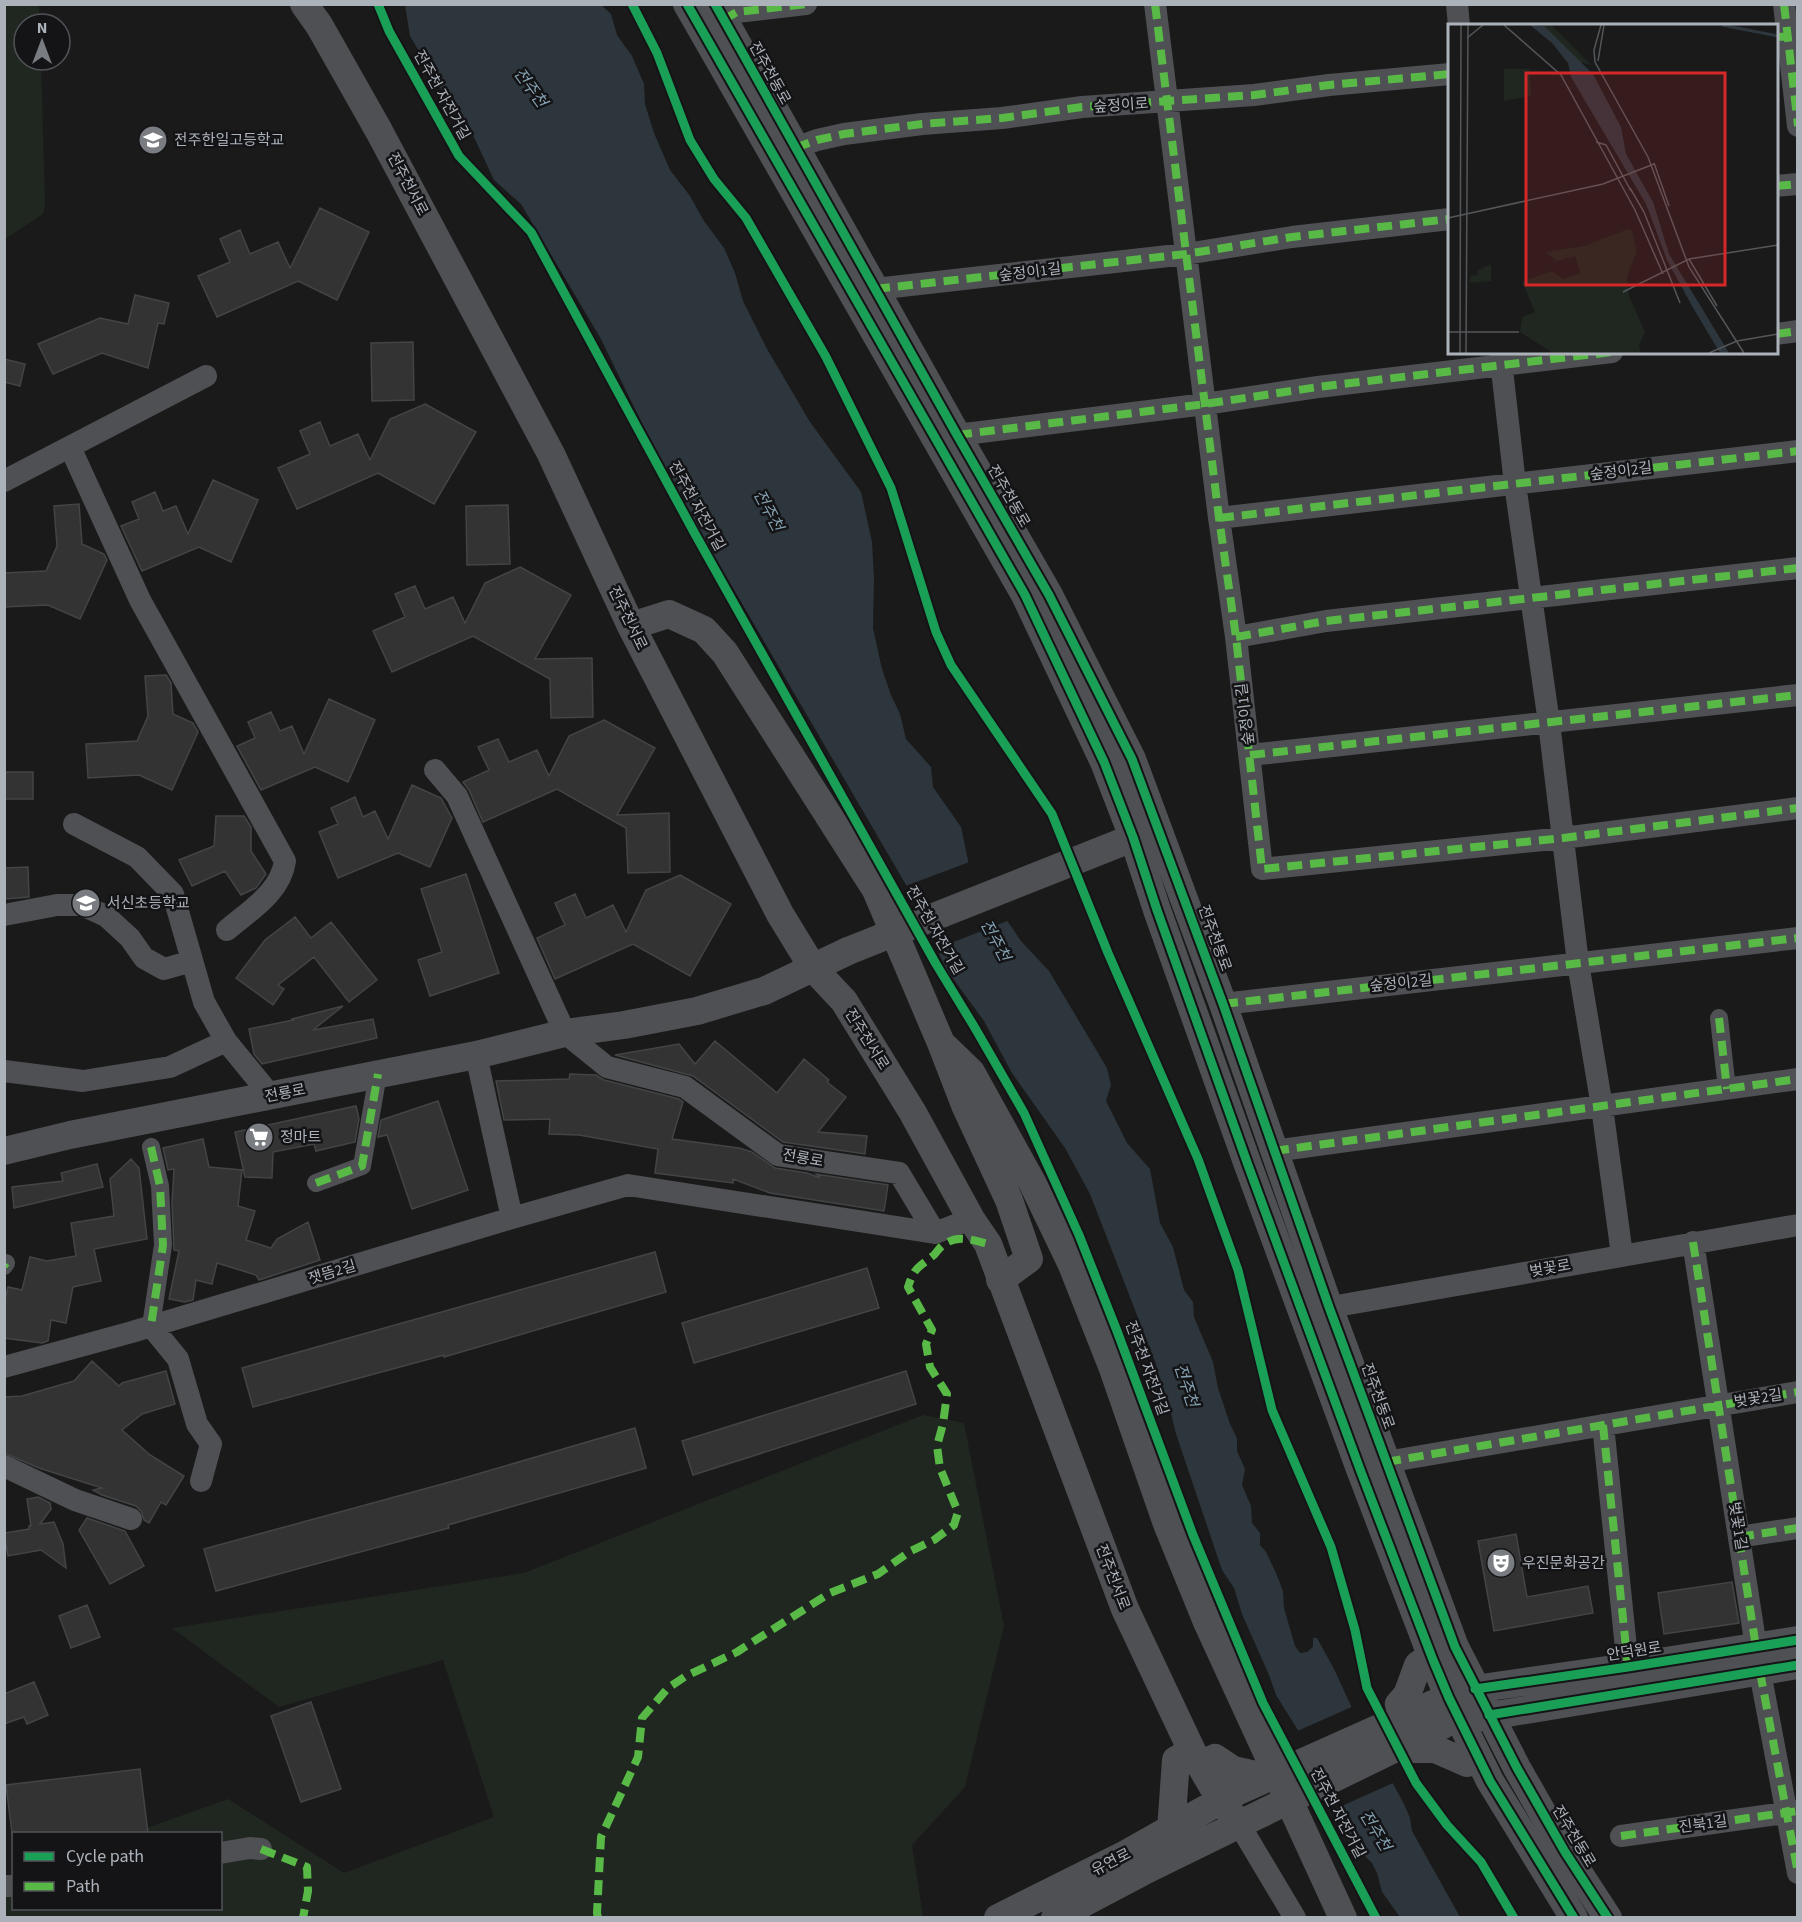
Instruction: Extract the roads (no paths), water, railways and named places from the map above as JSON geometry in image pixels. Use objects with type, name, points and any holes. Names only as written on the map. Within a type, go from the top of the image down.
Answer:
[{"type":"street","name":"전주천서로","points":[[304,4],[319,25],[379,131],[551,454],[631,626],[780,914],[813,968],[844,1001],[913,1113],[971,1219],[988,1244],[1125,1609],[1202,1758],[1243,1822],[1295,1917]]},
{"type":"street","name":"전주천동로","points":[[687,4],[1025,595],[1137,836],[1223,1004],[1274,1150],[1361,1472],[1425,1660],[1452,1707],[1467,1758],[1538,1860],[1574,1917]]},
{"type":"street","points":[[719,12],[806,4]]},
{"type":"street","name":"숲정이1길","points":[[1155,4],[1236,637],[1262,869],[1563,838]]},
{"type":"street","points":[[1457,4],[1459,24]]},
{"type":"street","points":[[1784,4],[1797,126]]},
{"type":"street","name":"전주천동로","points":[[719,12],[1049,595],[1132,759],[1137,836],[1157,910],[1316,1310],[1386,1462],[1455,1647],[1452,1707]]},
{"type":"street","name":"숲정이로","points":[[795,148],[844,134],[922,124],[1002,118],[1082,107],[1254,95],[1329,85],[1448,74]]},
{"type":"street","points":[[1778,186],[1797,184]]},
{"type":"street","name":"숲정이1길","points":[[875,289],[1186,254],[1292,237],[1448,219]]},
{"type":"street","points":[[1778,334],[1797,331]]},
{"type":"street","points":[[957,435],[1206,404],[1501,358],[1575,354]]},
{"type":"street","points":[[1501,358],[1515,484],[1549,723],[1578,963],[1602,1107],[1622,1255]]},
{"type":"street","points":[[4,482],[206,376]]},
{"type":"street","points":[[70,447],[140,600],[285,861],[284,871],[271,893],[227,930]]},
{"type":"street","name":"숲정이2길","points":[[1219,518],[1797,451]]},
{"type":"street","points":[[1236,637],[1326,621],[1797,568]]},
{"type":"street","points":[[631,626],[669,614],[704,630],[725,653],[876,890],[941,1043],[965,1106],[1009,1200],[1029,1259],[1000,1280]]},
{"type":"street","points":[[1549,723],[1797,694]]},
{"type":"street","name":"숲정이1길","points":[[1250,755],[1549,723]]},
{"type":"street","points":[[435,770],[457,795],[565,1033]]},
{"type":"street","points":[[1563,838],[1797,807]]},
{"type":"street","points":[[74,824],[137,858],[173,894],[204,1002],[226,1041],[272,1096]]},
{"type":"street","name":"전룡로","points":[[4,1151],[70,1135],[476,1055],[565,1033],[698,1011],[764,991],[848,951],[1137,836]]},
{"type":"street","points":[[4,915],[57,904],[82,905],[106,916],[130,938],[144,958],[164,969],[192,961]]},
{"type":"street","name":"숲정이2길","points":[[1223,1004],[1797,938]]},
{"type":"street","points":[[1719,1018],[1727,1089]]},
{"type":"street","name":"전룡로","points":[[565,1033],[607,1067],[685,1087],[778,1155],[899,1173],[935,1233]]},
{"type":"street","points":[[4,1071],[83,1081],[170,1067],[226,1041]]},
{"type":"street","points":[[941,1043],[971,1072],[1033,1184],[1072,1264],[1112,1366],[1167,1524],[1207,1622],[1343,1917]]},
{"type":"street","points":[[476,1055],[512,1218],[628,1185],[935,1233],[971,1219]]},
{"type":"street","points":[[316,1183],[362,1166],[378,1074]]},
{"type":"street","points":[[1274,1150],[1797,1079]]},
{"type":"street","points":[[151,1147],[160,1186],[163,1245],[151,1326],[178,1359],[197,1424],[211,1444],[201,1481]]},
{"type":"street","name":"잿뜸2길","points":[[4,1367],[151,1326],[512,1218]]},
{"type":"street","name":"벚꽃로","points":[[1316,1310],[1797,1225]]},
{"type":"street","name":"벚꽃1길","points":[[1693,1242],[1758,1660]]},
{"type":"street","name":"벚꽃2길","points":[[1719,1404],[1797,1392]]},
{"type":"street","points":[[1386,1462],[1719,1404]]},
{"type":"street","points":[[1603,1425],[1628,1667]]},
{"type":"street","points":[[4,1466],[75,1500],[131,1519]]},
{"type":"street","points":[[1739,1537],[1797,1528]]},
{"type":"street","name":"안덕원로","points":[[1489,1715],[1758,1660],[1797,1640]]},
{"type":"street","points":[[1425,1660],[1407,1695],[1399,1704],[1408,1749],[1435,1749],[1467,1758]]},
{"type":"street","points":[[1758,1660],[1792,1812],[1797,1872]]},
{"type":"street","name":"안덕원로","points":[[1406,1730],[1452,1707],[1628,1667],[1758,1660],[1797,1665]]},
{"type":"street","name":"전주천동로","points":[[1452,1707],[1489,1715],[1565,1852],[1608,1917]]},
{"type":"street","name":"유연로","points":[[998,1917],[1126,1854],[1227,1797],[1269,1778],[1406,1730]]},
{"type":"street","name":"유연로","points":[[1056,1917],[1243,1822],[1406,1730]]},
{"type":"street","points":[[1171,1830],[1176,1760],[1202,1758],[1233,1770],[1269,1778]]},
{"type":"street","name":"진북1길","points":[[1621,1836],[1792,1812]]},
{"type":"street","points":[[222,1853],[250,1848],[261,1849]]},
{"type":"water","name":"전주천","points":[[600,4],[611,14],[617,35],[632,56],[644,84],[645,104],[654,133],[670,170],[724,248],[735,273],[743,301],[767,349],[810,422],[861,492],[872,542],[873,628],[882,669],[900,714],[906,739],[931,767],[933,787],[961,827],[969,865],[1021,941],[1049,971],[1107,1068],[1111,1085],[1106,1101],[1127,1143],[1150,1169],[1160,1223],[1173,1247],[1184,1290],[1193,1302],[1194,1317],[1213,1362],[1218,1388],[1237,1438],[1237,1451],[1245,1469],[1242,1485],[1251,1506],[1252,1523],[1260,1533],[1260,1545],[1266,1552],[1283,1591],[1284,1608],[1295,1646],[1300,1653],[1307,1652],[1313,1647],[1313,1638],[1317,1638],[1404,1804],[1412,1831],[1460,1917],[1400,1917],[1382,1892],[1372,1863],[1356,1847],[1349,1835],[1299,1732],[1276,1695],[1242,1614],[1234,1588],[1222,1570],[1176,1434],[1156,1364],[1090,1194],[1065,1148],[1012,1073],[984,1021],[946,969],[909,890],[667,475],[601,339],[521,204],[494,180],[473,135],[451,106],[410,36],[405,5]]},
{"type":"place","name":"전주한일고등학교","points":[[153,140]]},
{"type":"place","name":"서신초등학교","points":[[86,903]]},
{"type":"place","name":"정마트","points":[[259,1137]]},
{"type":"place","name":"우진문화공간","points":[[1501,1563]]}]
